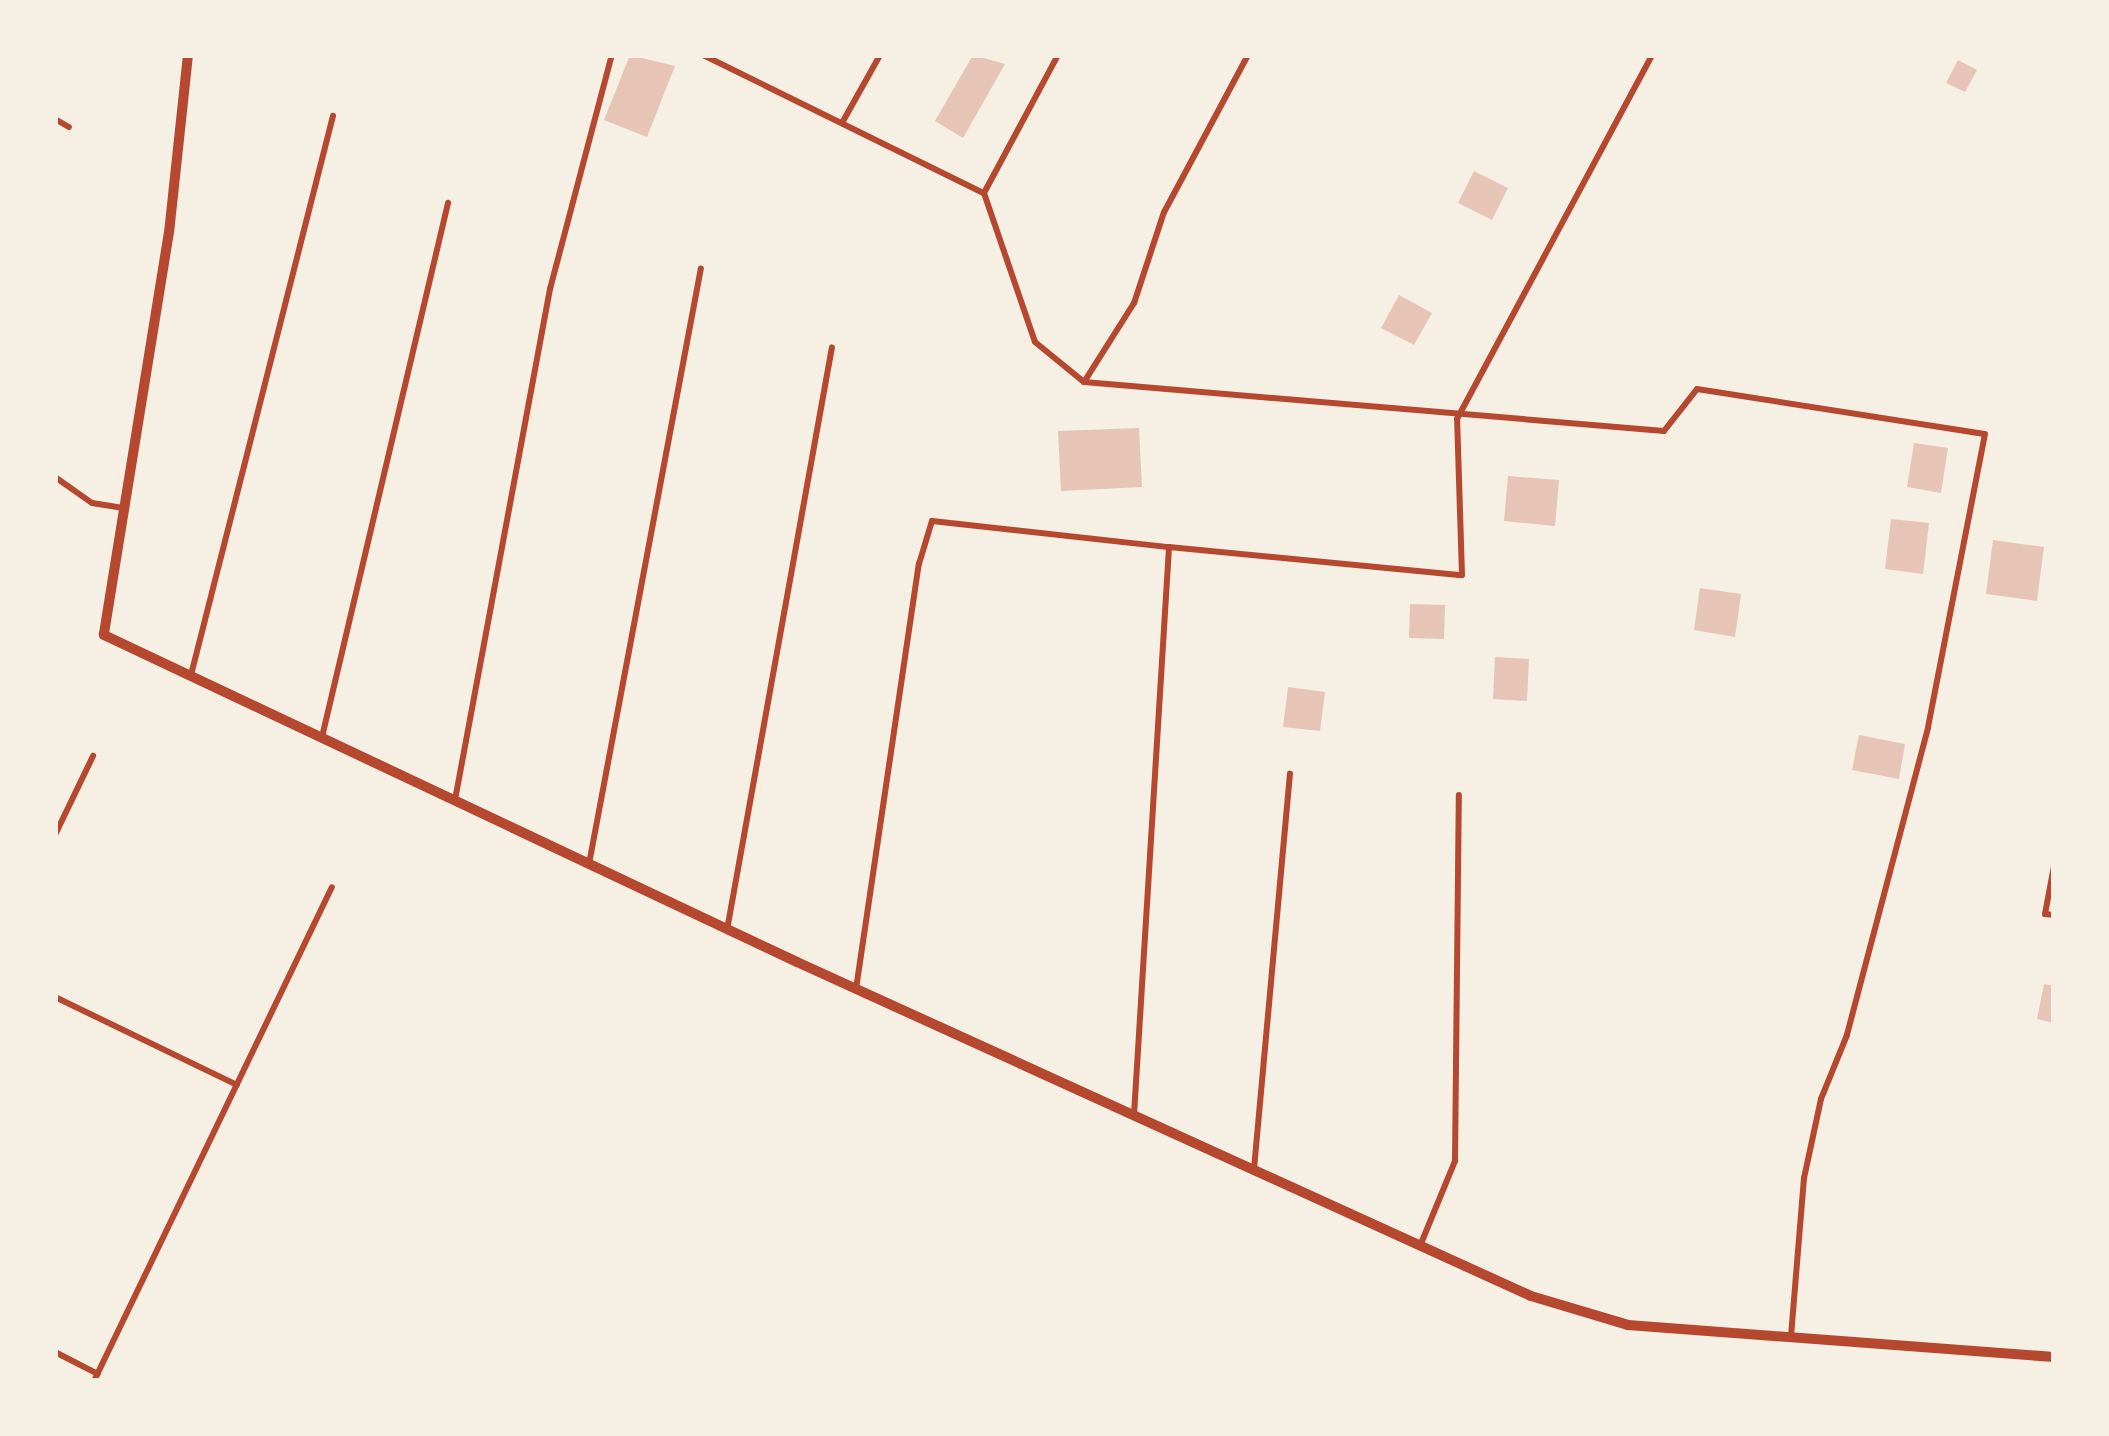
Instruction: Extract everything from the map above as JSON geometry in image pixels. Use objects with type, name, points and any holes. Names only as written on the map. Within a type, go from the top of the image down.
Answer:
[{"type":"street","points":[[188,55],[169,232],[104,635],[727,930],[1530,1296],[1628,1325],[2054,1357]]},
{"type":"lane","points":[[454,801],[550,289],[612,55]]},
{"type":"lane","points":[[703,55],[984,193],[1035,342],[1084,382],[1457,418],[1664,431],[1697,389],[1985,434],[1928,728],[1847,1034],[1821,1099],[1804,1178],[1791,1337]]},
{"type":"lane","points":[[842,123],[880,55]]},
{"type":"lane","points":[[984,193],[1058,55]]},
{"type":"lane","points":[[1084,382],[1134,303],[1164,212],[1248,55]]},
{"type":"lane","points":[[856,989],[919,564],[932,520],[1462,575],[1457,418],[1652,55]]},
{"type":"lane","points":[[191,676],[334,116]]},
{"type":"lane","points":[[55,119],[69,128]]},
{"type":"lane","points":[[321,738],[448,202]]},
{"type":"lane","points":[[589,865],[702,268]]},
{"type":"lane","points":[[727,930],[832,347]]},
{"type":"lane","points":[[55,477],[92,503],[125,508]]},
{"type":"lane","points":[[1134,1116],[1169,547]]},
{"type":"lane","points":[[55,835],[93,756]]},
{"type":"lane","points":[[1254,1170],[1290,774]]},
{"type":"lane","points":[[1420,1246],[1455,1161],[1460,795]]},
{"type":"lane","points":[[2054,866],[2044,914],[2054,916]]},
{"type":"lane","points":[[55,1352],[96,1377],[332,887]]},
{"type":"lane","points":[[55,996],[237,1084]]},
{"type":"building","points":[[630,55],[675,66],[647,137],[604,120]]},
{"type":"building","points":[[973,55],[1005,64],[963,138],[935,121]]},
{"type":"building","points":[[1958,60],[1977,70],[1965,92],[1946,83]]},
{"type":"building","points":[[1474,171],[1508,188],[1492,220],[1458,203]]},
{"type":"building","points":[[1399,295],[1432,313],[1414,345],[1381,328]]},
{"type":"building","points":[[1139,428],[1142,487],[1061,491],[1058,431]]},
{"type":"building","points":[[1914,443],[1948,448],[1941,493],[1907,487]]},
{"type":"building","points":[[1508,476],[1559,480],[1555,526],[1504,521]]},
{"type":"building","points":[[1891,519],[1929,523],[1923,574],[1885,569]]},
{"type":"building","points":[[1993,540],[2044,547],[2037,601],[1986,594]]},
{"type":"building","points":[[1700,588],[1741,594],[1735,637],[1694,630]]},
{"type":"building","points":[[1410,604],[1445,605],[1444,639],[1409,638]]},
{"type":"building","points":[[1495,657],[1529,659],[1527,701],[1493,699]]},
{"type":"building","points":[[1288,687],[1325,692],[1320,731],[1283,727]]},
{"type":"building","points":[[1859,735],[1905,744],[1899,779],[1852,770]]},
{"type":"building","points":[[2044,984],[2054,986],[2054,1023],[2037,1019]]}]
